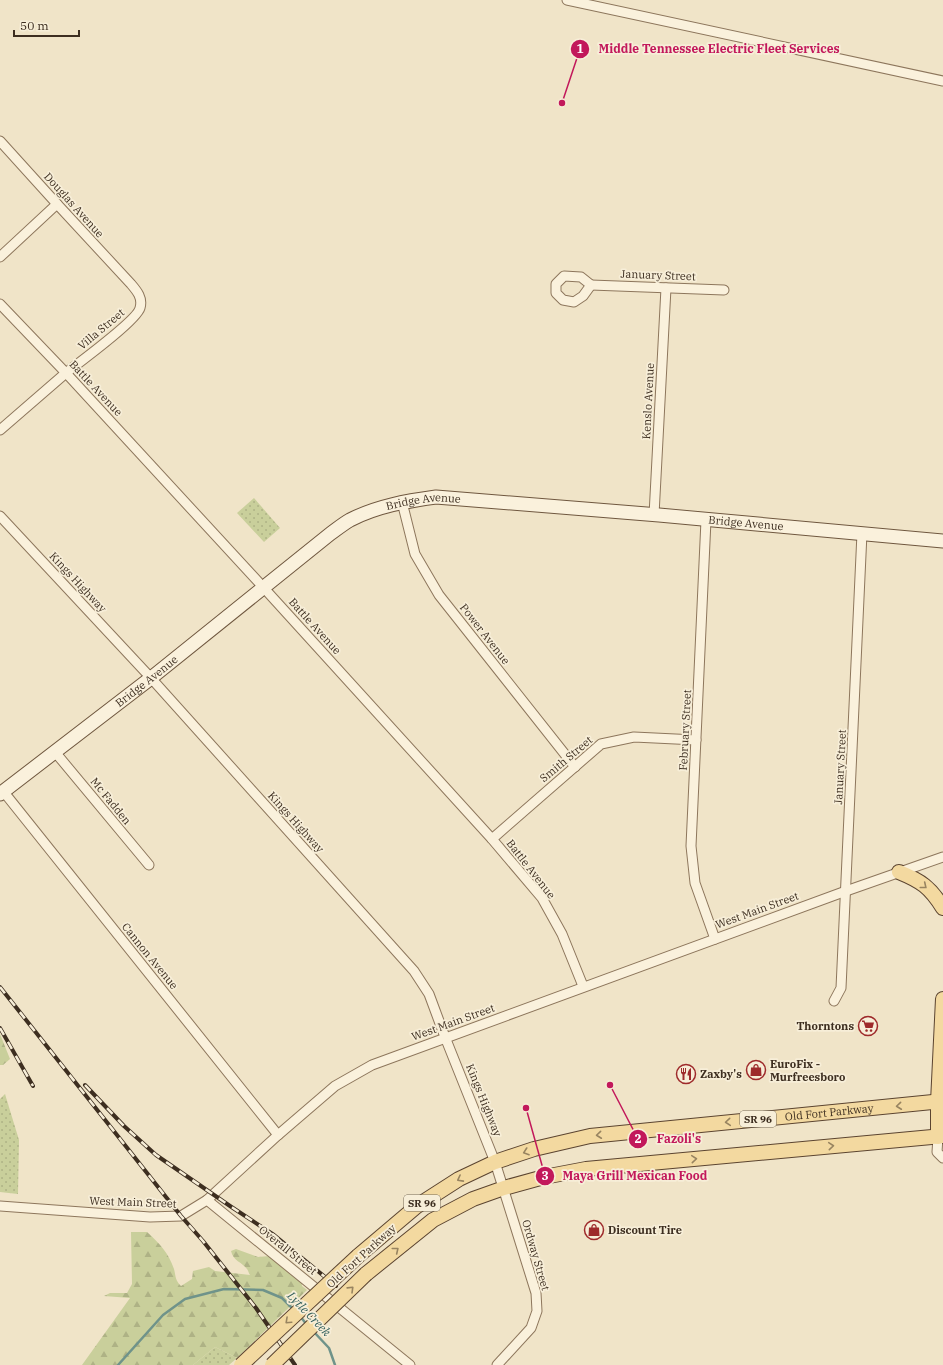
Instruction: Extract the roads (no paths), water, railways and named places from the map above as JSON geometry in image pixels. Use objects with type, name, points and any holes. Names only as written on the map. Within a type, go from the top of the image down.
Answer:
[{"type":"main road","points":[[899,872],[912,877],[925,885],[936,897],[943,908]]},
{"type":"main road","points":[[941,1130],[943,999]]},
{"type":"main road","name":"Old Fort Parkway","points":[[241,1365],[358,1256],[417,1206],[459,1179],[495,1162],[534,1149],[590,1136],[941,1102]]},
{"type":"main road","name":"Old Fort Parkway","points":[[272,1365],[366,1274],[433,1220],[473,1199],[504,1188],[544,1177],[586,1169],[941,1130]]},
{"type":"street","points":[[567,0],[599,3],[943,81]]},
{"type":"street","name":"Douglas Avenue","points":[[0,140],[131,284]]},
{"type":"street","points":[[0,257],[57,204]]},
{"type":"street","name":"Villa Street","points":[[0,430],[66,373],[128,323],[140,310],[141,298],[131,284]]},
{"type":"street","name":"January Street","points":[[591,285],[724,290]]},
{"type":"street","name":"Kenslo Avenue","points":[[654,515],[666,288]]},
{"type":"street","name":"Battle Avenue","points":[[0,304],[66,373],[263,587],[492,839],[542,898],[562,934],[583,986]]},
{"type":"street","name":"Bridge Avenue","points":[[2,793],[151,678],[330,534],[350,520],[378,508],[402,502],[436,497],[943,541]]},
{"type":"street","name":"Power Avenue","points":[[402,502],[415,554],[439,595],[575,767]]},
{"type":"street","name":"Kings Highway","points":[[0,516],[151,678],[414,971],[429,994],[504,1188]]},
{"type":"street","name":"February Street","points":[[706,520],[691,846],[695,883],[714,939]]},
{"type":"street","name":"January Street","points":[[834,1001],[841,988],[862,533]]},
{"type":"street","name":"Smith Street","points":[[492,839],[601,744],[634,738],[696,740]]},
{"type":"street","name":"Mc Fadden","points":[[55,752],[149,865]]},
{"type":"street","name":"Cannon Avenue","points":[[2,793],[278,1136]]},
{"type":"street","name":"West Main Street","points":[[0,1206],[158,1217],[181,1216],[207,1200],[335,1086],[372,1065],[583,986],[943,857]]},
{"type":"street","points":[[941,1130],[937,1152],[943,1158]]},
{"type":"street","name":"Ordway Street","points":[[497,1365],[532,1328],[537,1311],[536,1292],[504,1188]]},
{"type":"street","name":"Overall Street","points":[[207,1200],[410,1365]]},
{"type":"waterway","name":"Lytle Creek","points":[[118,1365],[163,1315],[185,1299],[224,1289],[263,1290],[282,1298],[294,1310]]},
{"type":"waterway","name":"Lytle Creek","points":[[300,1316],[307,1325]]},
{"type":"waterway","name":"Lytle Creek","points":[[313,1331],[329,1348],[335,1365]]},
{"type":"railway","points":[[0,987],[181,1216],[203,1241],[256,1308],[295,1365]]},
{"type":"railway","points":[[0,1028],[33,1086]]},
{"type":"railway","points":[[85,1085],[124,1126],[156,1155],[274,1235],[336,1286]]},
{"type":"place","name":"Middle Tennessee Electric Fleet Services","points":[[562,103]]},
{"type":"place","name":"Thorntons","points":[[868,1026]]},
{"type":"place","name":"EuroFix - Murfreesboro","points":[[756,1070]]},
{"type":"place","name":"Zaxby's","points":[[686,1074]]},
{"type":"place","name":"Fazoli's","points":[[610,1085]]},
{"type":"place","name":"Maya Grill Mexican Food","points":[[526,1108]]},
{"type":"place","name":"Discount Tire","points":[[594,1230]]}]
